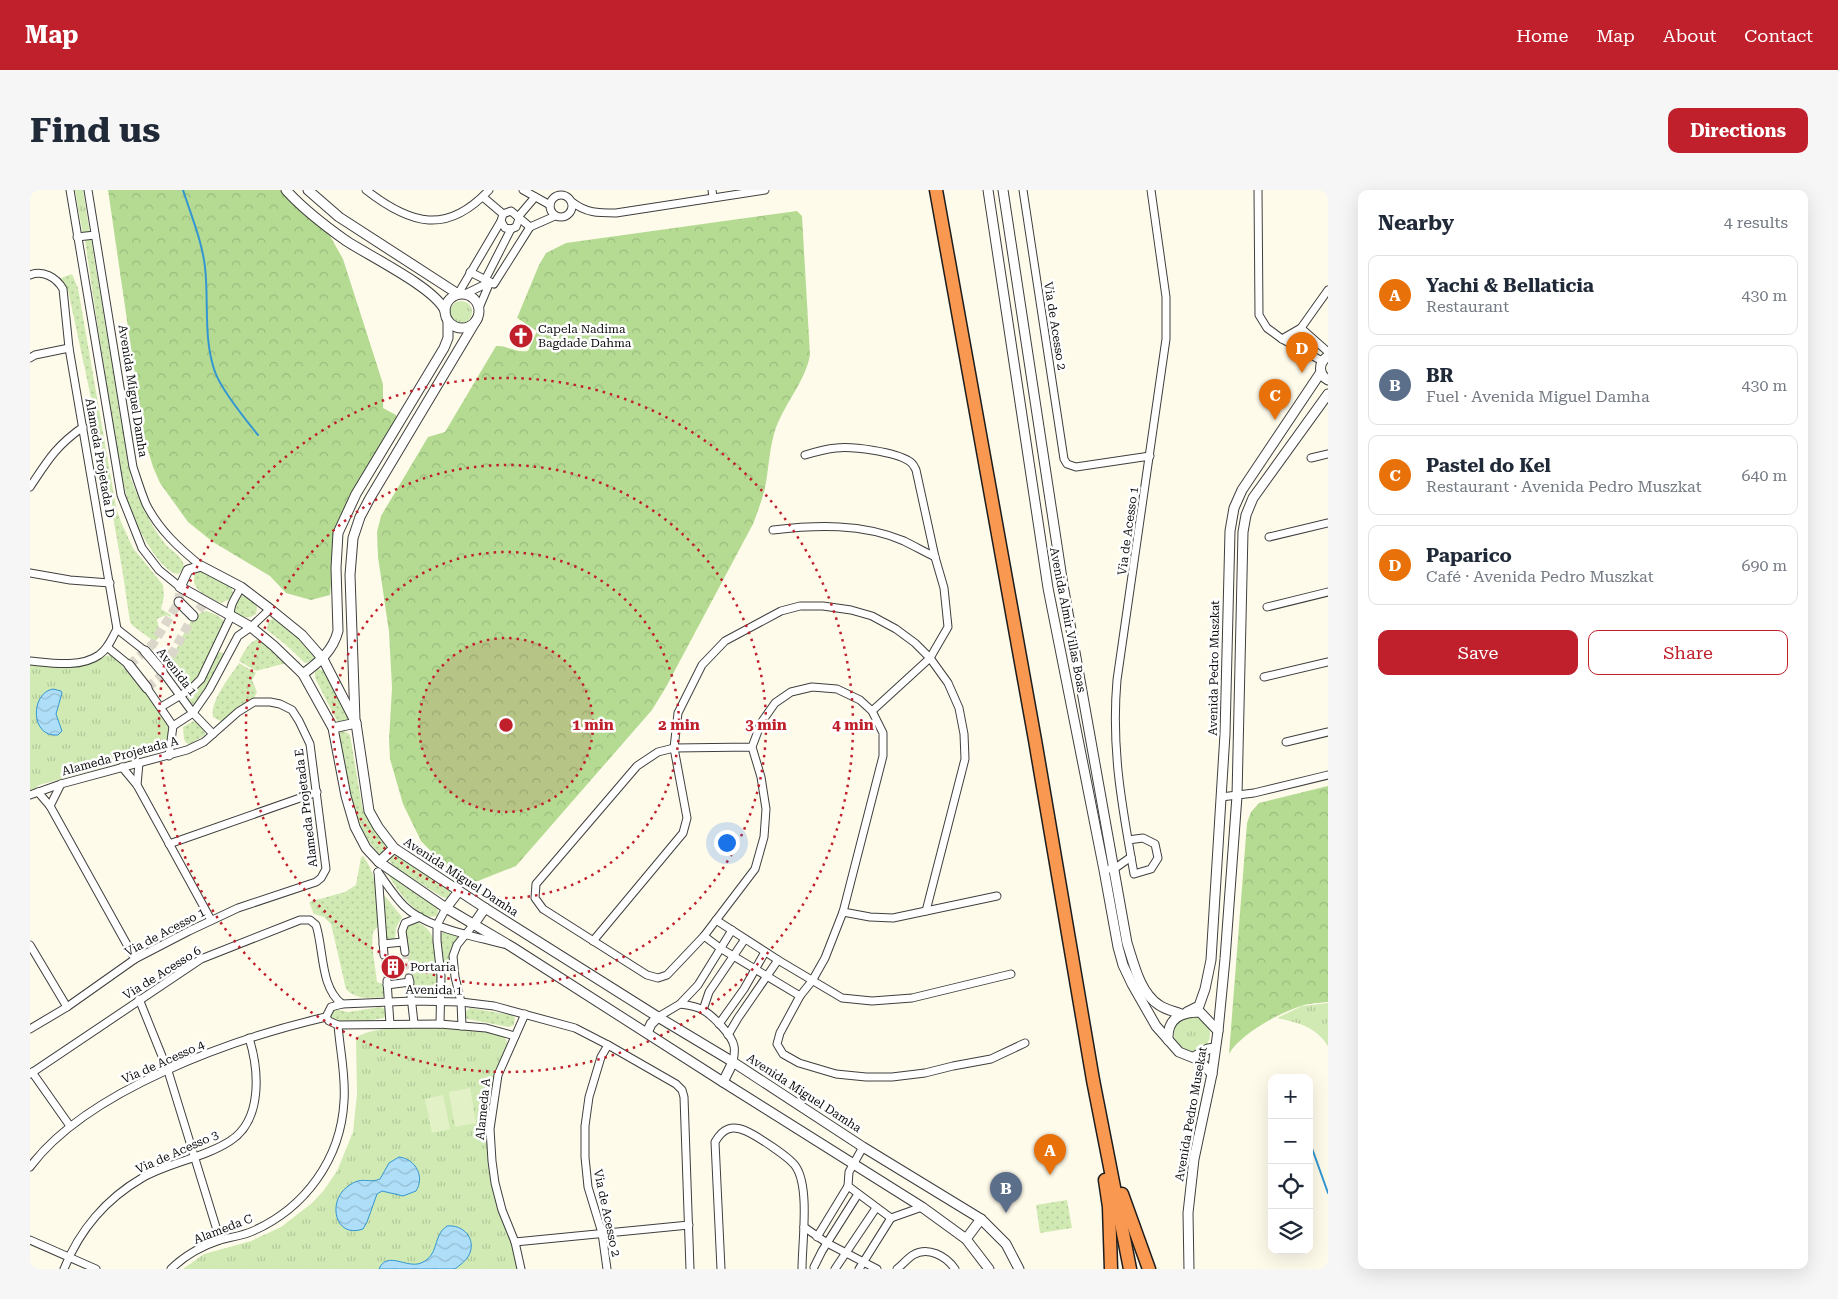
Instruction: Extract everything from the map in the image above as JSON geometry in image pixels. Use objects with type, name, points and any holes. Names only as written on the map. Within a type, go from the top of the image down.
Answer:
[{"type":"highway","points":[[928,190],[996,562],[1045,851],[1130,1269]]},
{"type":"highway","points":[[936,190],[1092,1070],[1122,1269]]},
{"type":"highway","points":[[1106,1157],[1111,1269]]},
{"type":"highway","points":[[1106,1157],[1149,1269]]},
{"type":"street","points":[[70,190],[121,495],[142,548],[159,570],[180,587],[251,627],[303,674],[333,728],[346,796],[355,827],[366,848],[379,862],[446,908],[512,947],[922,1207],[966,1239],[989,1269]]},
{"type":"street","name":"Avenida Miguel Damha","points":[[88,190],[133,467],[146,504],[160,528],[175,545],[201,566],[241,587],[270,609],[302,635],[323,659],[356,723],[369,810],[378,827],[394,848],[485,908],[733,1062],[863,1147],[981,1219],[1006,1244],[1019,1269]]},
{"type":"street","points":[[286,190],[319,220],[345,240],[437,298],[442,304],[448,321],[448,338],[444,348],[356,494],[338,533],[336,568],[338,631],[336,640],[323,659],[303,674]]},
{"type":"street","points":[[308,190],[339,217],[462,294],[476,300],[479,308]]},
{"type":"street","points":[[366,190],[383,203],[417,219],[438,221],[458,216],[489,190]]},
{"type":"street","points":[[523,190],[550,205]]},
{"type":"street","points":[[572,202],[573,209],[569,215],[562,218],[555,216],[551,211],[550,205],[556,196],[566,193],[572,202],[581,209],[592,213],[616,213],[713,194],[765,190]]},
{"type":"street","name":"Avenida Almir Villas Boas","points":[[988,190],[1048,588],[1109,869],[1127,943],[1143,985],[1154,1002],[1166,1009],[1184,1013]]},
{"type":"street","name":"Avenida Almir Villas Boas","points":[[1003,190],[1109,869],[1118,948],[1123,965],[1150,1018],[1168,1040]]},
{"type":"street","name":"Via de Acesso 2","points":[[1023,190],[1063,456],[1067,464],[1076,467],[1150,456]]},
{"type":"street","name":"Via de Acesso 1","points":[[1128,840],[1148,839],[1155,844],[1158,853],[1154,866],[1147,871],[1134,874],[1128,840],[1116,758],[1115,703],[1166,340],[1166,297],[1151,190]]},
{"type":"street","points":[[1258,190],[1258,315],[1267,328],[1282,339],[1325,359],[1321,372],[1328,380]]},
{"type":"street","points":[[483,196],[503,214]]},
{"type":"street","points":[[333,728],[356,723],[350,575],[353,538],[360,516],[476,320],[488,281],[511,229],[518,224],[519,218],[535,197]]},
{"type":"street","points":[[503,214],[511,211],[530,227]]},
{"type":"street","points":[[462,294],[470,272],[501,221],[503,214]]},
{"type":"street","points":[[470,272],[494,284],[530,227],[555,216]]},
{"type":"street","points":[[501,221],[505,228],[511,229]]},
{"type":"street","points":[[78,237],[95,235]]},
{"type":"street","name":"Alameda Projetada D","points":[[30,275],[44,274],[51,276],[63,288],[69,348],[117,629]]},
{"type":"street","points":[[444,311],[448,300],[488,281]]},
{"type":"street","points":[[1282,339],[1301,328],[1328,290]]},
{"type":"street","points":[[448,321],[452,325],[463,328],[473,324],[476,320]]},
{"type":"street","points":[[1301,328],[1328,352]]},
{"type":"street","points":[[30,358],[69,348]]},
{"type":"street","name":"Avenida Pedro Muszkat","points":[[1184,1013],[1199,1006],[1205,989],[1210,960],[1225,734],[1230,531],[1234,508],[1242,490],[1321,372]]},
{"type":"street","name":"Avenida Pedro Muszkat","points":[[1222,993],[1237,796],[1243,532],[1246,515],[1253,498],[1328,394]]},
{"type":"street","points":[[30,487],[55,450],[83,427]]},
{"type":"street","points":[[805,455],[835,448],[850,447],[877,452],[910,462],[916,470],[935,557],[944,588],[948,627],[930,658],[872,711]]},
{"type":"street","points":[[1311,458],[1328,454]]},
{"type":"street","points":[[1269,537],[1328,523]]},
{"type":"street","points":[[773,530],[806,526],[830,526],[871,531],[902,540],[935,557]]},
{"type":"street","points":[[180,587],[188,570],[201,566]]},
{"type":"street","points":[[30,573],[70,580],[110,583]]},
{"type":"street","points":[[162,707],[197,685],[217,646],[230,616],[231,606],[241,587]]},
{"type":"street","points":[[1267,607],[1328,592]]},
{"type":"street","points":[[179,602],[194,616]]},
{"type":"street","points":[[593,941],[683,833],[688,818],[674,748],[678,713],[702,665],[725,641],[781,611],[800,606],[822,606],[851,610],[865,614],[896,629],[915,643],[930,658],[948,683],[958,708],[964,734],[965,759],[926,911]]},
{"type":"street","points":[[173,726],[193,713],[209,690],[238,636],[251,627],[270,609]]},
{"type":"street","points":[[30,661],[72,663],[87,660],[99,655],[108,646],[117,629]]},
{"type":"street","name":"Avenida 1","points":[[117,629],[145,651],[162,670],[193,713],[213,734]]},
{"type":"street","points":[[108,646],[129,665],[162,707],[173,726],[169,756]]},
{"type":"street","points":[[217,646],[230,651]]},
{"type":"street","points":[[1264,677],[1328,662]]},
{"type":"street","points":[[752,747],[674,748],[658,752],[637,766],[536,884],[535,898],[543,910],[647,975],[658,978],[671,972],[704,936],[755,869],[764,837],[766,809],[761,777],[752,747],[761,723],[775,703],[791,692],[812,687],[837,689],[860,700],[872,711],[883,733],[883,756],[843,912],[825,958],[812,981],[800,996],[780,1032],[777,1044],[783,1054],[791,1060],[836,1074],[866,1077],[925,1073],[992,1059],[1026,1043]]},
{"type":"street","name":"Alameda Projetada A","points":[[30,795],[61,784],[169,756],[204,742],[238,712],[254,702],[262,701]]},
{"type":"street","name":"Alameda Projetada E","points":[[262,701],[280,704],[292,710],[299,720],[310,744],[326,869],[321,878]]},
{"type":"street","points":[[1286,742],[1328,732]]},
{"type":"street","points":[[137,785],[140,763]]},
{"type":"street","points":[[122,767],[137,785],[211,920]]},
{"type":"street","points":[[1221,797],[1237,796],[1328,774]]},
{"type":"street","points":[[50,806],[61,784]]},
{"type":"street","points":[[38,792],[50,806],[135,959]]},
{"type":"street","points":[[169,844],[317,792]]},
{"type":"street","points":[[384,955],[378,872],[379,862],[394,848]]},
{"type":"street","points":[[1109,869],[1131,857]]},
{"type":"street","points":[[378,872],[405,907],[420,917],[437,925],[512,947]]},
{"type":"street","name":"Via de Acesso 1","points":[[30,1029],[66,1007],[135,959],[238,908],[316,882],[321,878]]},
{"type":"street","points":[[440,1024],[441,976],[437,925],[446,908],[459,891]]},
{"type":"street","points":[[843,912],[870,917],[892,918],[997,896]]},
{"type":"street","points":[[462,1026],[462,1002],[455,976],[453,956],[457,945],[485,908]]},
{"type":"street","points":[[405,952],[402,931],[405,923],[420,917]]},
{"type":"street","name":"Via de Acesso 6","points":[[31,1073],[201,959],[300,920],[310,920],[316,925],[328,984],[334,996],[342,1004]]},
{"type":"street","points":[[716,920],[842,998],[872,1001],[912,998],[1011,974]]},
{"type":"street","points":[[646,1033],[658,1017],[680,1004],[698,985],[732,930]]},
{"type":"street","points":[[704,936],[720,948],[767,974],[800,996]]},
{"type":"street","points":[[703,1010],[709,992],[732,955],[745,939]]},
{"type":"street","points":[[383,944],[403,942]]},
{"type":"street","points":[[30,946],[66,1007]]},
{"type":"street","points":[[719,1024],[744,989],[765,952]]},
{"type":"street","points":[[728,1035],[778,960]]},
{"type":"street","points":[[441,976],[455,976]]},
{"type":"street","points":[[390,1024],[387,983],[409,980],[413,1001],[414,1023]]},
{"type":"street","points":[[698,985],[709,992]]},
{"type":"street","name":"Avenida Pedro Musekat","points":[[1188,1269],[1188,1213],[1194,1160],[1212,1074],[1222,993]]},
{"type":"street","points":[[139,999],[168,1070],[220,1240]]},
{"type":"street","name":"Avenida 1","points":[[342,1004],[440,1001],[494,1006],[575,1028],[676,1084],[682,1090],[684,1097],[689,1225]]},
{"type":"street","points":[[342,1004],[331,1007],[326,1017],[338,1026],[414,1023],[440,1024],[486,1028],[515,1036]]},
{"type":"street","points":[[680,1004],[703,1010],[728,1035],[734,1046],[733,1062],[723,1082]]},
{"type":"street","points":[[1212,1074],[1208,1068],[1194,1057],[1178,1052],[1168,1040],[1170,1026],[1177,1016],[1184,1013],[1200,1012],[1218,1031]]},
{"type":"street","name":"Alameda A","points":[[522,1269],[495,1183],[490,1129],[498,1075],[525,1014]]},
{"type":"street","name":"Via de Acesso 4","points":[[30,1167],[70,1126],[110,1099],[168,1070],[249,1038],[298,1023],[326,1017]]},
{"type":"street","name":"Alameda C","points":[[171,1269],[196,1250],[220,1240],[251,1232],[278,1217],[298,1202],[315,1183],[331,1159],[344,1103],[344,1078],[338,1026]]},
{"type":"street","name":"Via de Acesso 3","points":[[64,1269],[83,1232],[100,1211],[121,1192],[144,1177],[231,1140],[243,1128],[250,1116],[255,1100],[256,1082],[249,1038]]},
{"type":"street","name":"Via de Acesso 2","points":[[607,1269],[602,1233],[588,1187],[585,1157],[585,1126],[589,1097],[601,1057],[608,1045]]},
{"type":"street","points":[[1194,1057],[1215,1048]]},
{"type":"street","points":[[31,1073],[70,1126]]},
{"type":"street","points":[[721,1269],[715,1142],[725,1130],[732,1127],[750,1133],[791,1160],[796,1166],[802,1181],[804,1227],[802,1269]]},
{"type":"street","points":[[817,1237],[848,1186],[849,1172],[863,1147]]},
{"type":"street","points":[[848,1186],[890,1218]]},
{"type":"street","points":[[802,1260],[816,1268],[827,1243],[858,1194]]},
{"type":"street","points":[[861,1266],[890,1218],[922,1207]]},
{"type":"street","points":[[835,1269],[876,1208]]},
{"type":"street","points":[[966,1239],[981,1219]]},
{"type":"street","points":[[515,1242],[689,1225],[690,1269]]},
{"type":"street","points":[[804,1227],[817,1237],[846,1253],[861,1266],[877,1269]]},
{"type":"street","points":[[30,1240],[96,1269]]},
{"type":"street","points":[[897,1269],[912,1255],[923,1251],[940,1255],[949,1261],[955,1269]]},
{"type":"green space","points":[[75,190],[83,190],[90,234],[83,235]]},
{"type":"green space","points":[[108,190],[280,190],[330,236],[343,259],[383,384],[383,408],[396,415],[399,420],[336,528],[330,595],[311,600],[286,593],[270,576],[213,542],[188,522],[160,483],[144,437]]},
{"type":"green space","points":[[797,211],[802,216],[810,355],[799,385],[782,414],[774,434],[765,488],[753,524],[652,710],[516,866],[478,881],[467,882],[459,880],[421,841],[403,804],[390,759],[389,740],[392,688],[389,632],[378,557],[377,532],[381,516],[428,437],[445,432],[496,346],[518,351],[528,351],[537,331],[517,318],[539,265],[546,253],[566,243]]},
{"type":"green space","points":[[91,239],[131,479],[155,529],[166,545],[183,562],[184,569],[178,574],[163,565],[155,556],[142,534],[129,505],[117,446],[85,240]]},
{"type":"green space","points":[[72,274],[78,288],[116,507],[133,548],[163,585],[164,596],[161,609],[171,615],[171,617],[166,615],[157,619],[159,629],[163,631],[155,642],[130,622],[97,426],[68,290],[61,278]]},
{"type":"green space","points":[[461,301],[469,304],[472,312],[469,320],[461,323],[453,320],[450,312],[453,304]]},
{"type":"green space","points":[[202,570],[231,586],[233,593],[230,599],[221,603],[197,589],[194,580],[195,574]]},
{"type":"green space","points":[[244,595],[253,600],[257,607],[256,614],[251,617],[242,616],[235,612],[234,607],[237,597]]},
{"type":"green space","points":[[206,611],[217,615],[225,622],[202,674],[192,686],[181,687],[168,672],[169,661],[166,661],[160,650],[166,648],[175,652],[191,622],[200,613]]},
{"type":"green space","points":[[275,617],[283,620],[315,656],[312,661],[305,663],[267,630],[268,622]]},
{"type":"green space","points":[[270,637],[295,660],[300,662],[296,666],[283,664],[256,671],[239,661],[250,643],[258,639]]},
{"type":"green space","points":[[220,652],[225,654],[198,705],[194,706],[188,695],[197,689],[216,654]]},
{"type":"green space","points":[[114,655],[125,662],[171,724],[169,741],[157,753],[39,785],[30,793],[30,665],[78,666]]},
{"type":"green space","points":[[239,663],[256,673],[252,680],[257,692],[253,700],[224,723],[213,717],[213,710],[218,696]]},
{"type":"green space","points":[[318,669],[326,671],[349,716],[348,722],[340,724],[337,721],[315,678],[315,672]]},
{"type":"green space","points":[[195,720],[205,730],[205,735],[190,744],[186,743],[183,727]]},
{"type":"green space","points":[[343,730],[350,735],[362,806],[366,816],[387,848],[382,853],[378,853],[368,839],[355,811],[338,737],[339,732]]},
{"type":"green space","points":[[1328,786],[1328,1002],[1304,1005],[1271,1019],[1242,1039],[1229,1054],[1247,823],[1251,812],[1259,803]]},
{"type":"green space","points":[[393,854],[396,854],[450,890],[450,895],[447,898],[442,897],[393,866],[389,859]]},
{"type":"green space","points":[[363,856],[372,871],[376,889],[379,925],[373,932],[372,945],[377,982],[386,985],[383,997],[359,997],[346,989],[331,924],[324,917],[314,914],[309,902],[345,892],[356,885],[361,857]]},
{"type":"green space","points":[[391,875],[439,906],[437,916],[427,917],[415,909],[397,888],[389,876]]},
{"type":"green space","points":[[382,895],[402,917],[396,928],[395,939],[385,939]]},
{"type":"green space","points":[[415,922],[423,925],[429,931],[436,949],[440,988],[431,996],[418,995],[414,992],[411,985],[405,927]]},
{"type":"green space","points":[[444,932],[455,935],[458,938],[452,970],[447,973],[443,969],[439,935]]},
{"type":"green space","points":[[1328,1003],[1328,1046],[1318,1034],[1306,1026],[1277,1018],[1302,1006]]},
{"type":"green space","points":[[381,1007],[386,1010],[384,1018],[347,1024],[331,1021],[328,1013],[335,1009],[348,1012]]},
{"type":"green space","points":[[470,1008],[512,1015],[515,1018],[514,1025],[509,1027],[467,1019],[465,1012]]},
{"type":"green space","points":[[1192,1016],[1199,1017],[1205,1021],[1209,1027],[1209,1041],[1205,1047],[1199,1051],[1192,1052],[1185,1051],[1179,1047],[1175,1041],[1174,1034],[1175,1027],[1179,1021],[1185,1017]]},
{"type":"green space","points":[[423,1027],[491,1032],[500,1034],[507,1043],[489,1150],[519,1269],[183,1269],[204,1254],[251,1241],[281,1227],[312,1203],[337,1171],[353,1132],[357,1094],[356,1038],[362,1034],[378,1030]]},
{"type":"green space","points":[[470,1088],[476,1123],[455,1127],[449,1092]]},
{"type":"green space","points":[[443,1095],[450,1129],[432,1133],[425,1099]]},
{"type":"green space","points":[[1067,1200],[1072,1228],[1040,1233],[1036,1205]]},
{"type":"water","points":[[53,689],[62,693],[56,714],[62,731],[58,735],[49,734],[42,730],[36,715],[40,698],[45,692]]},
{"type":"water","points":[[399,1157],[410,1161],[417,1170],[420,1180],[416,1191],[403,1196],[382,1191],[377,1194],[363,1229],[353,1231],[346,1229],[340,1224],[336,1210],[337,1201],[341,1194],[347,1187],[357,1181],[380,1179],[389,1163]]},
{"type":"water","points":[[447,1226],[458,1227],[463,1230],[470,1238],[471,1243],[468,1257],[455,1269],[379,1269],[387,1261],[392,1260],[416,1264],[427,1260],[434,1250],[439,1235]]},
{"type":"waterway","points":[[183,190],[204,257],[211,359],[218,380],[258,435]]},
{"type":"waterway","points":[[1313,1151],[1328,1193]]},
{"type":"tunnel","points":[[129,665],[153,644],[179,602],[180,587]]},
{"type":"tunnel","points":[[147,688],[159,678],[193,616],[203,605],[210,604]]},
{"type":"tunnel","points":[[405,952],[409,978]]},
{"type":"tunnel","points":[[384,955],[387,981]]},
{"type":"place","name":"Capela Nadima Bagdade Dahma","points":[[521,336]]},
{"type":"place","name":"Paparico","points":[[1302,373]]},
{"type":"place","name":"Pastel do Kel","points":[[1275,420]]},
{"type":"place","name":"Portaria","points":[[393,967]]},
{"type":"place","name":"Yachi & Bellaticia","points":[[1050,1175]]},
{"type":"place","name":"BR","points":[[1006,1213]]}]
